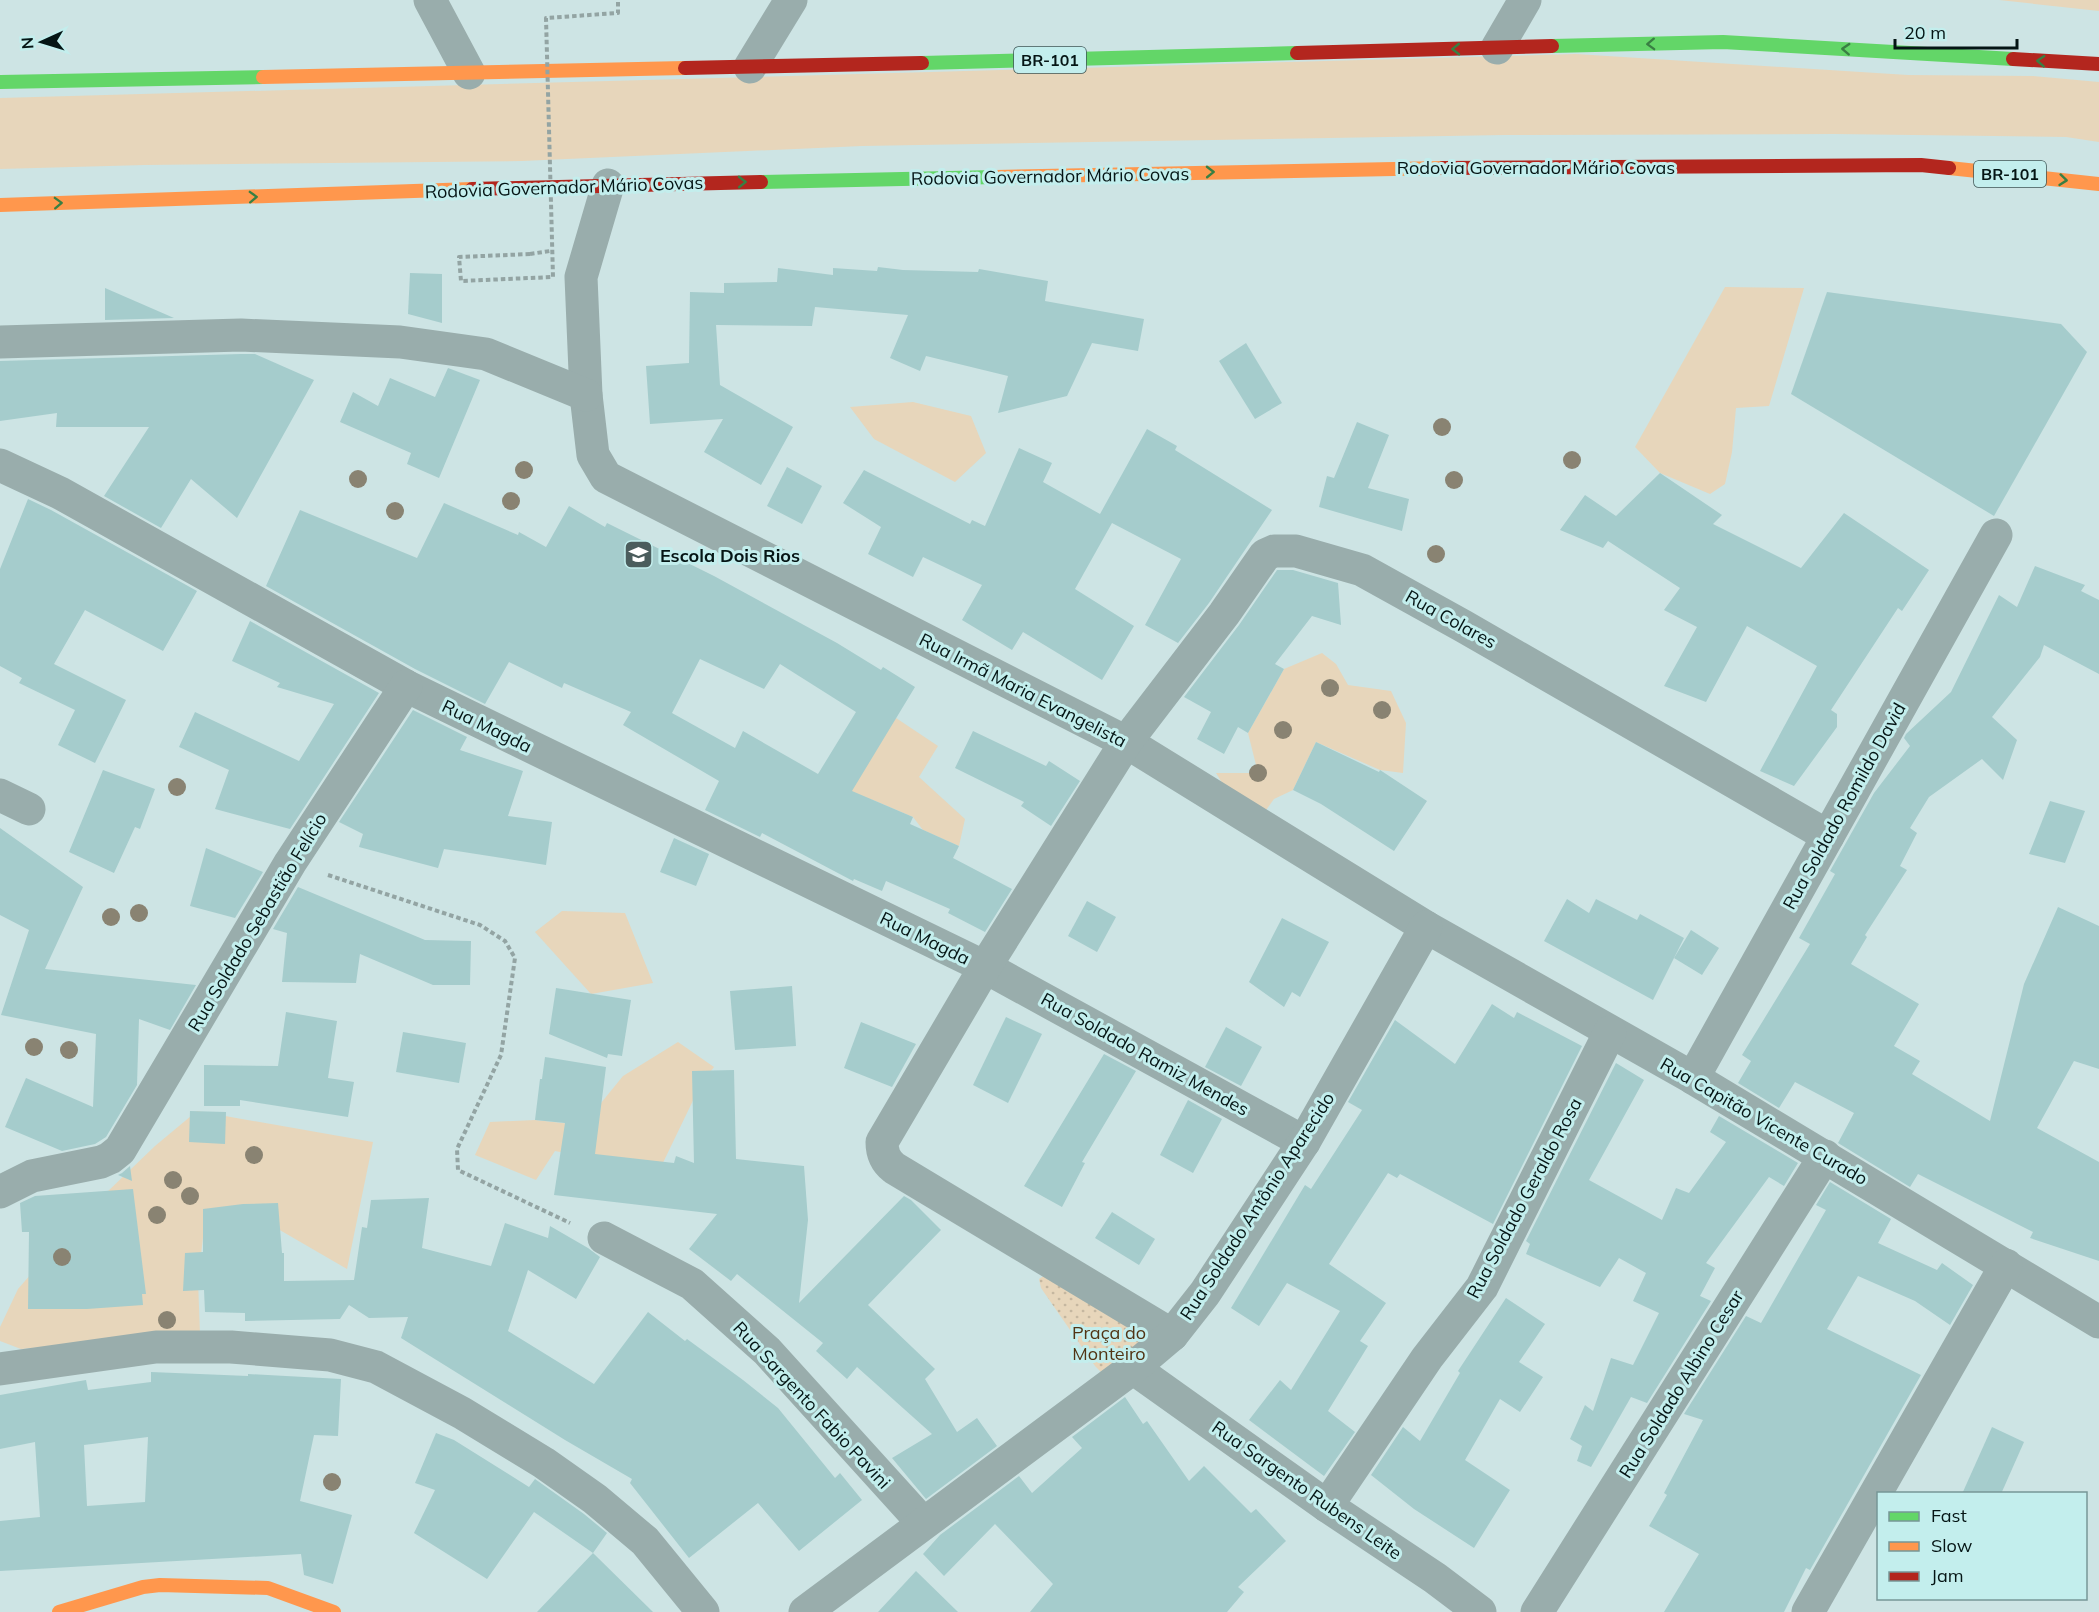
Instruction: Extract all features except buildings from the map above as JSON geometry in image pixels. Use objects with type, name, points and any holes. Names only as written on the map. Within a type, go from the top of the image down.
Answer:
[{"type":"main road","name":"BR-101","points":[[0,82],[750,67],[1723,42],[2099,64]]},
{"type":"main road","name":"Rodovia Governador Mário Covas","points":[[0,205],[608,185],[1416,168],[1921,165],[2099,184]]},
{"type":"main road","points":[[59,1612],[143,1587],[160,1585],[268,1588],[334,1612]]},
{"type":"street","points":[[430,0],[469,73]]},
{"type":"street","points":[[750,67],[791,0]]},
{"type":"street","points":[[1497,48],[1525,0]]},
{"type":"street","points":[[0,342],[241,335],[400,342],[486,354],[585,395],[581,277],[608,185]]},
{"type":"street","name":"Rua Irmã Maria Evangelista","points":[[585,395],[593,455],[606,477],[1126,742],[1426,927]]},
{"type":"street","name":"Rua Magda","points":[[0,465],[60,493],[406,686],[985,967]]},
{"type":"street","name":"Rua Soldado Romildo David","points":[[1693,1078],[1996,535]]},
{"type":"street","name":"Rua Colares","points":[[1172,1335],[894,1168],[883,1154],[882,1142],[985,967],[1126,742],[1224,614],[1265,555],[1275,551],[1296,550],[1362,570],[1828,836]]},
{"type":"street","name":"Rua Soldado Sebastião Felício","points":[[0,1192],[32,1176],[110,1158],[120,1150],[290,863],[406,686]]},
{"type":"street","points":[[0,795],[29,809]]},
{"type":"street","name":"Rua Capitão Vicente Curado","points":[[1426,927],[1693,1078],[2099,1322]]},
{"type":"street","name":"Rua Soldado Antônio Aparecido","points":[[822,1606],[923,1523],[1133,1368],[1172,1335],[1205,1293],[1304,1142],[1426,927]]},
{"type":"street","name":"Rua Soldado Ramiz Mendes","points":[[985,967],[1304,1142]]},
{"type":"street","name":"Rua Soldado Geraldo Rosa","points":[[1327,1506],[1427,1358],[1482,1287],[1610,1032]]},
{"type":"street","name":"Rua Soldado Albino Cesar","points":[[1537,1612],[1825,1156]]},
{"type":"street","name":"Rua Sargento Fabio Pavini","points":[[604,1239],[692,1284],[767,1351],[923,1523]]},
{"type":"street","points":[[1808,1612],[2006,1265]]},
{"type":"street","points":[[0,1369],[156,1347],[231,1347],[330,1355],[376,1367],[473,1419],[544,1463],[595,1500],[645,1541],[703,1612]]},
{"type":"street","name":"Rua Sargento Rubens Leite","points":[[1133,1368],[1327,1506],[1435,1578],[1480,1612]]},
{"type":"path","points":[[530,254],[459,256],[461,281],[553,277],[546,18],[618,13],[618,0]]},
{"type":"path","points":[[290,863],[480,925],[505,941],[515,958],[501,1055],[457,1149],[458,1170],[604,1239]]},
{"type":"green space","points":[[1999,0],[2099,0],[2099,11]]},
{"type":"green space","points":[[1576,54],[1908,75],[2033,76],[2099,82],[2099,142],[2066,137],[1834,134],[1505,135],[862,146],[522,161],[0,169],[0,98]]},
{"type":"green space","points":[[1725,287],[1804,288],[1769,406],[1736,408],[1732,452],[1725,484],[1710,494],[1660,473],[1635,447]]},
{"type":"green space","points":[[913,402],[971,416],[986,453],[955,482],[874,439],[850,407]]},
{"type":"green space","points":[[1322,653],[1336,664],[1348,685],[1391,691],[1406,723],[1403,773],[1380,770],[1316,742],[1293,790],[1274,799],[1264,813],[1229,794],[1216,773],[1258,773],[1248,733],[1284,669]]},
{"type":"green space","points":[[896,718],[938,746],[919,777],[965,819],[959,846],[923,830],[913,817],[873,800],[844,793]]},
{"type":"green space","points":[[562,911],[625,913],[653,983],[591,994],[535,932]]},
{"type":"green space","points":[[678,1042],[714,1067],[701,1084],[659,1171],[555,1151],[536,1180],[475,1155],[490,1122],[535,1120],[598,1127],[601,1103],[623,1076]]},
{"type":"green space","points":[[197,1111],[373,1142],[347,1269],[278,1229],[206,1212],[198,1280],[200,1334],[21,1349],[0,1341],[0,1327],[18,1289],[79,1219],[155,1146]]},
{"type":"green space","name":"Praça do Monteiro","points":[[1045,1275],[1137,1332],[1144,1342],[1101,1372],[1041,1288],[1039,1279]]},
{"type":"traffic: fast","points":[[1552,46],[1723,42],[2013,59]]},
{"type":"traffic: fast","points":[[922,63],[1297,53]]},
{"type":"traffic: fast","points":[[0,82],[263,77]]},
{"type":"traffic: fast","points":[[761,182],[996,177]]},
{"type":"traffic: slow","points":[[263,77],[685,68]]},
{"type":"traffic: slow","points":[[996,177],[1443,168]]},
{"type":"traffic: slow","points":[[1949,168],[2099,184]]},
{"type":"traffic: slow","points":[[0,205],[472,189]]},
{"type":"traffic: slow","points":[[59,1612],[143,1587],[160,1585],[268,1588],[334,1612]]},
{"type":"traffic: jam","points":[[1297,53],[1552,46]]},
{"type":"traffic: jam","points":[[2013,59],[2099,64]]},
{"type":"traffic: jam","points":[[685,68],[922,63]]},
{"type":"traffic: jam","points":[[1443,168],[1921,165],[1949,168]]},
{"type":"traffic: jam","points":[[472,189],[761,182]]},
{"type":"place","name":"Escola Dois Rios","points":[[639,555]]}]
